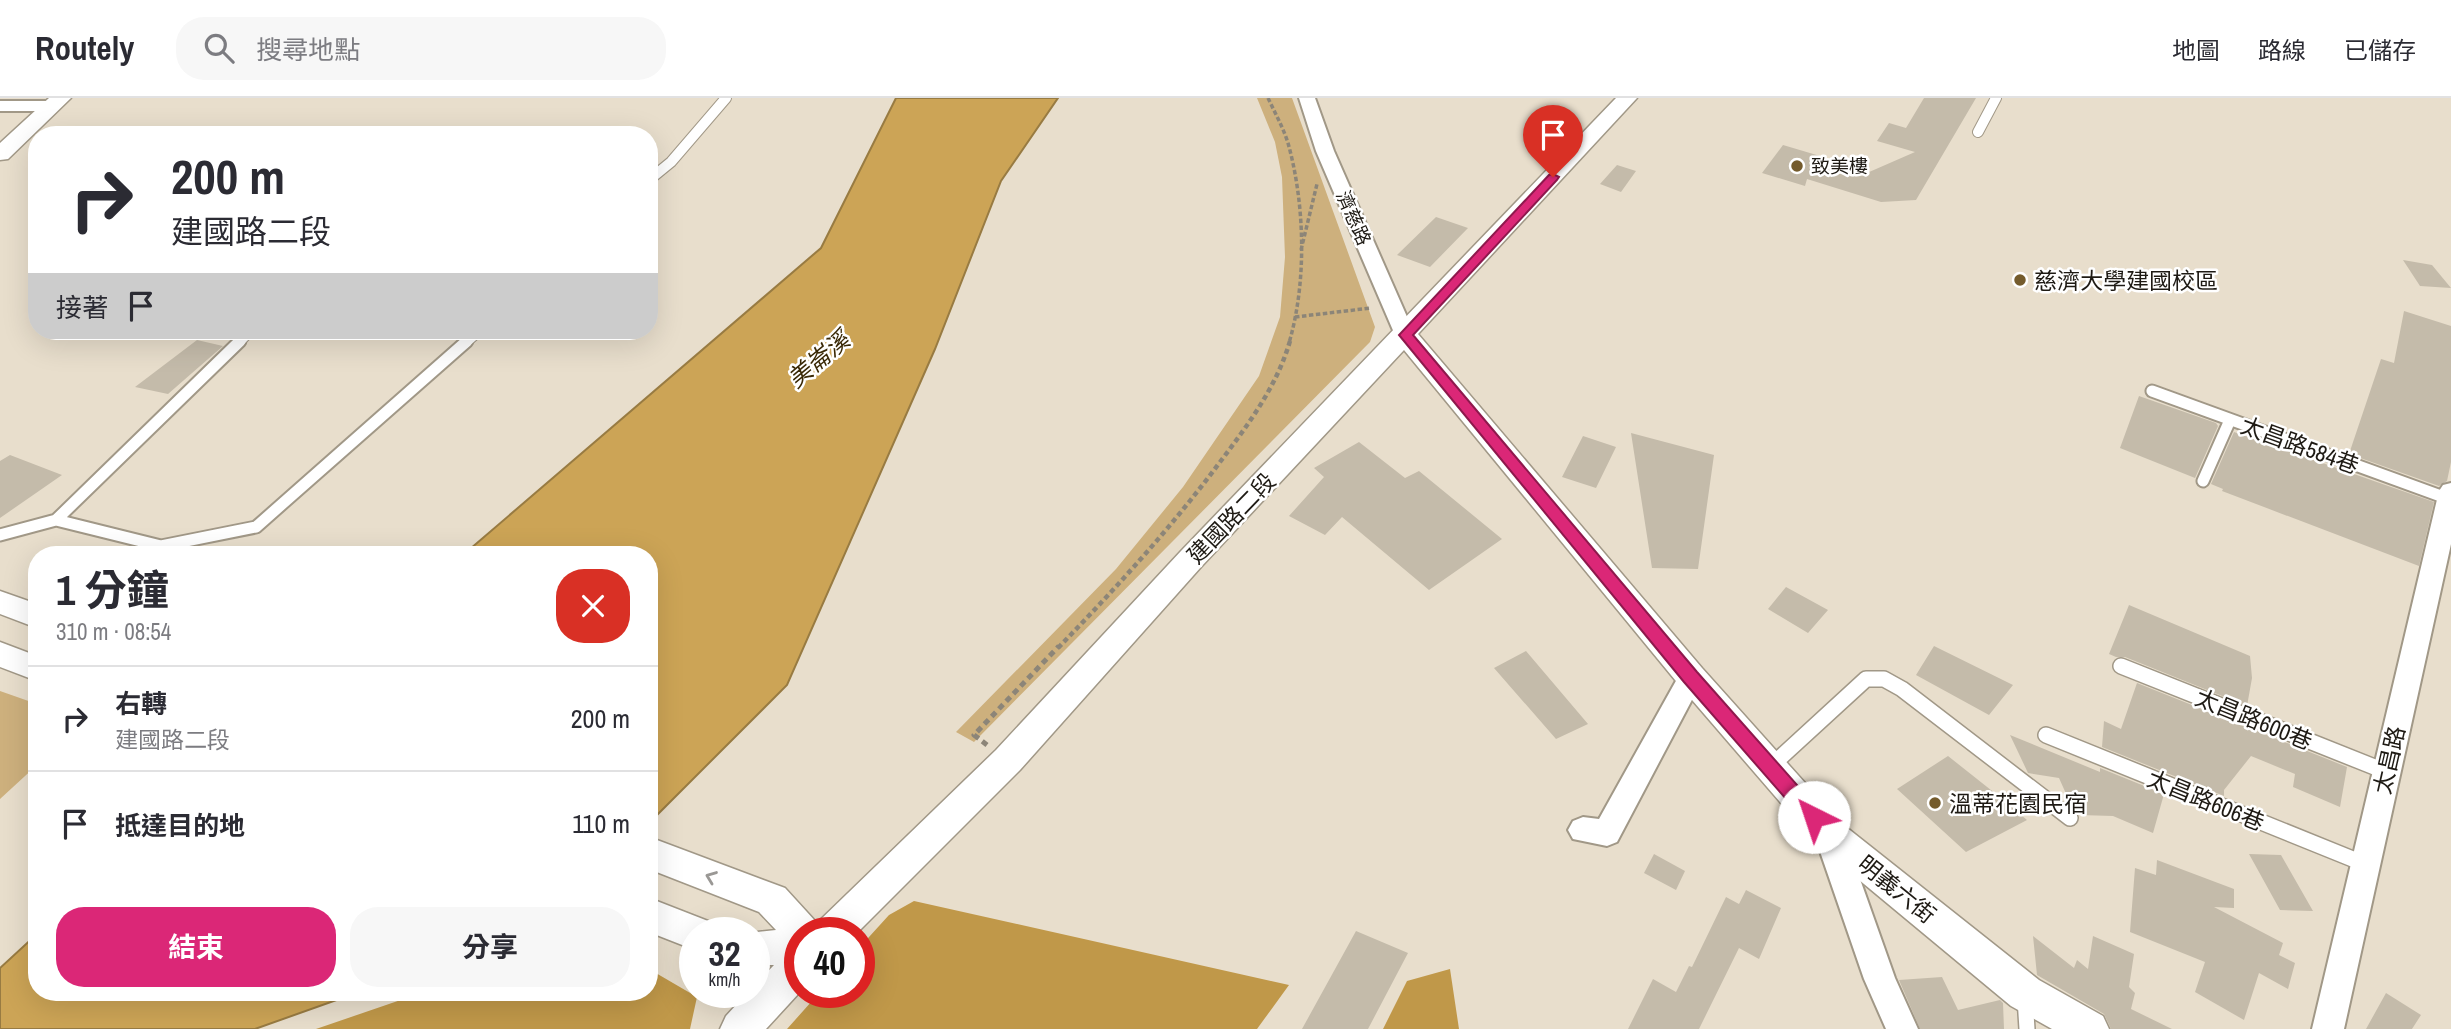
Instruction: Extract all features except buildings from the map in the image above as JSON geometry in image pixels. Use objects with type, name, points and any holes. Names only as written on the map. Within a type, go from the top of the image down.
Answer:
[{"type":"street","name":"濟慈路","points":[[1307,98],[1333,170],[1405,335]]},
{"type":"street","name":"建國路二段","points":[[847,917],[1008,760],[1191,559],[1627,98]]},
{"type":"street","points":[[0,106],[57,102]]},
{"type":"street","points":[[31,126],[57,102]]},
{"type":"street","points":[[0,154],[28,128]]},
{"type":"street","name":"明義六街","points":[[1405,335],[1690,677],[1829,834],[2025,992],[2089,1029]]},
{"type":"street","name":"太昌路","points":[[2328,1029],[2387,772],[2444,553],[2450,495]]},
{"type":"street","points":[[0,602],[28,613]]},
{"type":"street","points":[[0,654],[28,665]]},
{"type":"street","points":[[1583,830],[1606,833],[1690,677]]},
{"type":"street","points":[[1829,834],[1880,979],[1902,1029]]},
{"type":"street","points":[[658,856],[772,900],[788,917]]},
{"type":"street","points":[[658,919],[679,927]]},
{"type":"street","points":[[740,1029],[784,982]]},
{"type":"lane","points":[[658,173],[671,162],[726,98]]},
{"type":"lane","points":[[1978,132],[1996,98]]},
{"type":"lane","points":[[56,520],[241,340]]},
{"type":"lane","points":[[0,535],[56,520],[161,545],[256,527],[469,340]]},
{"type":"lane","name":"太昌路584巷","points":[[2152,391],[2450,495]]},
{"type":"lane","points":[[2203,481],[2230,420]]},
{"type":"lane","name":"太昌路600巷","points":[[2120,666],[2387,772]]},
{"type":"lane","points":[[1770,768],[1866,679],[1884,679],[1902,689],[2070,818]]},
{"type":"lane","name":"太昌路606巷","points":[[2046,735],[2366,864]]},
{"type":"lane","points":[[2025,992],[2026,1029]]},
{"type":"path","points":[[1008,760],[974,735],[1174,524],[1246,428],[1269,389],[1287,350],[1295,317],[1299,258],[1297,201],[1289,144],[1268,98]]},
{"type":"path","points":[[1299,258],[1320,172],[1333,170]]},
{"type":"path","points":[[1295,317],[1392,306]]},
{"type":"shaded area","points":[[1257,98],[1292,98],[1375,327],[1370,342],[974,742],[956,732],[1116,569],[1183,487],[1259,376],[1280,317],[1285,257],[1282,177],[1275,142]]},
{"type":"shaded area","points":[[0,691],[28,701],[28,773],[0,799]]},
{"type":"shaded area","points":[[914,901],[1289,985],[1257,1029],[787,1029],[806,1008],[875,1008],[875,930],[889,915]]},
{"type":"shaded area","points":[[1450,969],[1459,1029],[1383,1029],[1407,981]]},
{"type":"shaded area","points":[[658,974],[679,986],[679,1008],[695,1008],[690,1029],[316,1029],[398,1001],[658,1001]]},
{"type":"water","name":"美崙溪","points":[[896,98],[1058,98],[1001,181],[935,349],[787,685],[658,814],[658,546],[473,546],[821,248]]},
{"type":"water","points":[[28,942],[28,1001],[334,1001],[255,1029],[0,1029],[0,968]]},
{"type":"place","name":"致美樓","points":[[1797,166]]},
{"type":"place","name":"慈濟大學建國校區","points":[[2020,280]]},
{"type":"place","name":"溫蒂花園民宿","points":[[1935,803]]},
{"type":"route","points":[[1553,177],[1405,335],[1690,677],[1814,817]]}]
